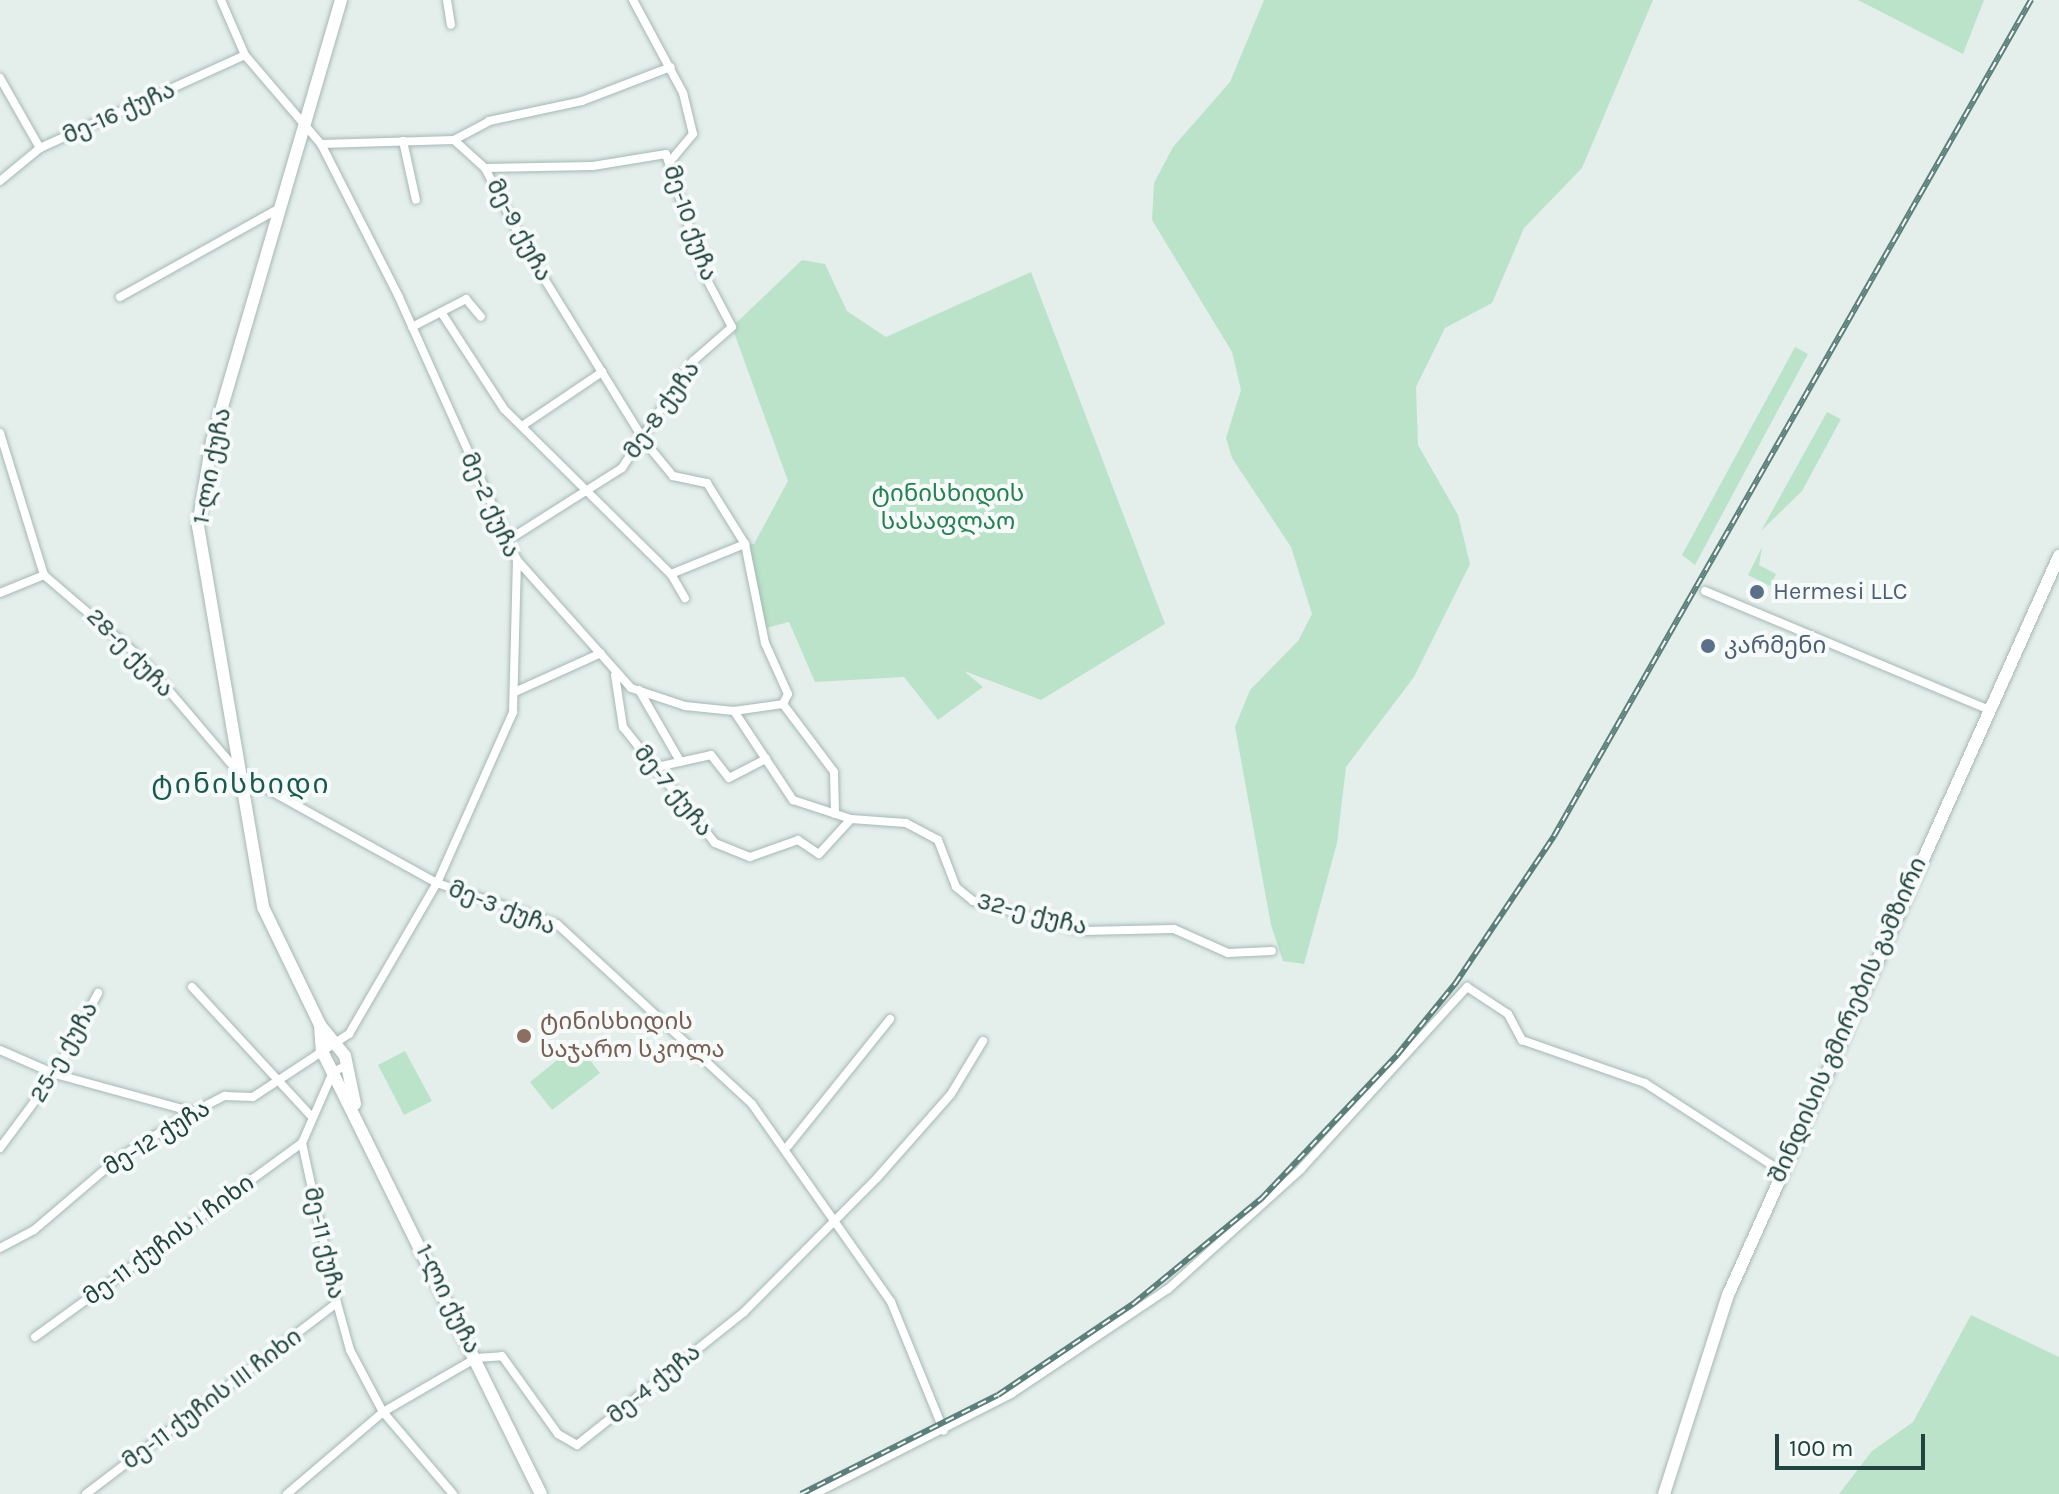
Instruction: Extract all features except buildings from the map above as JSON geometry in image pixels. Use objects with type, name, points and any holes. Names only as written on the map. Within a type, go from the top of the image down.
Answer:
[{"type":"main road","name":"1-ლი ქუჩა","points":[[341,0],[212,441],[198,526],[263,907],[320,1025],[346,1060],[355,1104]]},
{"type":"main road","name":"შინდისის გმირების გამზირი","points":[[1664,1494],[1728,1295],[1987,709],[2059,556]]},
{"type":"main road","name":"1-ლი ქუჩა","points":[[320,1025],[322,1051],[355,1104],[541,1494]]},
{"type":"street","name":"მე-2 ქუჩა","points":[[221,0],[245,55],[321,144],[412,327],[517,560],[517,691],[494,769],[452,838],[437,883],[349,1034]]},
{"type":"street","points":[[447,0],[451,25]]},
{"type":"street","points":[[633,0],[671,67],[693,134],[670,161]]},
{"type":"street","name":"მე-16 ქუჩა","points":[[0,181],[40,148],[245,55]]},
{"type":"street","points":[[321,144],[454,140],[489,121],[582,101],[671,67]]},
{"type":"street","points":[[0,78],[40,148]]},
{"type":"street","name":"მე-9 ქუჩა","points":[[454,140],[485,168],[645,442],[673,476],[707,483],[745,544]]},
{"type":"street","points":[[403,141],[416,200]]},
{"type":"street","name":"მე-10 ქუჩა","points":[[485,168],[593,166],[660,151],[670,161],[703,272],[732,327]]},
{"type":"street","points":[[120,297],[281,207]]},
{"type":"street","points":[[412,327],[466,299],[481,317]]},
{"type":"street","points":[[441,312],[522,426],[671,574],[685,598]]},
{"type":"street","name":"მე-8 ქუჩა","points":[[508,540],[587,491],[645,442],[693,361],[732,327]]},
{"type":"street","points":[[522,426],[602,372]]},
{"type":"street","points":[[0,433],[44,575],[0,593]]},
{"type":"street","points":[[671,574],[745,544],[762,629],[788,694],[783,704]]},
{"type":"street","points":[[517,560],[601,653],[615,675],[639,690],[685,706],[734,711],[783,704]]},
{"type":"street","name":"28-ე ქუჩა","points":[[44,575],[142,659],[240,774]]},
{"type":"street","points":[[1705,591],[1987,709]]},
{"type":"street","points":[[517,691],[601,653]]},
{"type":"street","name":"მე-7 ქუჩა","points":[[615,675],[623,727],[715,843],[737,856],[764,855],[798,840],[819,854],[851,819]]},
{"type":"street","points":[[639,690],[680,761]]},
{"type":"street","points":[[783,704],[834,772],[835,814]]},
{"type":"street","name":"32-ე ქუჩა","points":[[734,711],[793,800],[851,819],[906,823],[938,840],[956,887],[973,901],[1082,931],[1174,929],[1228,953],[1272,951]]},
{"type":"street","points":[[657,767],[711,755],[729,778],[766,759]]},
{"type":"street","name":"მე-3 ქუჩა","points":[[240,774],[437,883],[557,924],[788,1146],[833,1222],[891,1302],[944,1431]]},
{"type":"street","points":[[192,987],[275,1083],[283,1081],[310,1115]]},
{"type":"street","points":[[814,1494],[944,1431],[1092,1341],[1222,1244],[1390,1077],[1467,987],[1508,1014],[1522,1040],[1645,1083],[1781,1171]]},
{"type":"street","name":"25-ე ქუჩა","points":[[0,1148],[55,1074],[98,993]]},
{"type":"street","points":[[788,1146],[890,1019]]},
{"type":"street","points":[[333,1072],[346,1060],[349,1034]]},
{"type":"street","name":"მე-12 ქუჩა","points":[[0,1248],[34,1230],[117,1159],[193,1112],[225,1096],[253,1097],[349,1034]]},
{"type":"street","points":[[833,1222],[951,1094],[983,1041]]},
{"type":"street","points":[[0,1050],[55,1074],[193,1112]]},
{"type":"street","name":"მე-11 ქუჩა","points":[[333,1072],[310,1115],[302,1143],[350,1350],[383,1412],[453,1494]]},
{"type":"street","name":"მე-11 ქუჩის I ჩიხი","points":[[35,1337],[302,1143]]},
{"type":"street","name":"მე-4 ქუჩა","points":[[476,1358],[502,1356],[558,1434],[577,1445],[744,1312],[833,1222]]},
{"type":"street","name":"მე-11 ქუჩის III ჩიხი","points":[[86,1494],[337,1303]]},
{"type":"street","points":[[287,1494],[383,1412],[476,1358]]},
{"type":"green space","points":[[1264,0],[1653,0],[1582,168],[1524,228],[1492,303],[1445,328],[1416,387],[1418,445],[1458,515],[1470,564],[1414,677],[1346,767],[1337,843],[1304,964],[1283,961],[1271,925],[1235,727],[1250,690],[1298,641],[1312,614],[1291,547],[1232,458],[1226,438],[1241,390],[1232,352],[1152,220],[1154,183],[1173,147],[1230,82]]},
{"type":"green space","points":[[1858,0],[1984,0],[1963,54]]},
{"type":"green space","name":"ტინისხიდის სასაფლაო","points":[[802,260],[825,264],[847,311],[886,337],[1031,272],[1165,624],[1041,700],[964,671],[983,687],[938,720],[904,677],[815,682],[789,622],[762,629],[745,544],[754,544],[788,481],[732,327]]},
{"type":"green space","points":[[1795,347],[1808,354],[1695,565],[1682,555]]},
{"type":"green space","points":[[1827,412],[1841,419],[1802,491],[1761,531]]},
{"type":"green space","points":[[1762,547],[1759,565],[1776,574],[1770,586],[1748,575]]},
{"type":"green space","points":[[577,1044],[600,1073],[552,1110],[530,1082]]},
{"type":"green space","points":[[405,1051],[432,1101],[404,1115],[378,1065]]},
{"type":"green space","points":[[1971,1315],[2059,1357],[2059,1494],[1839,1494],[1872,1451],[1913,1422]]},
{"type":"railway","points":[[801,1494],[998,1395],[1133,1304],[1261,1199],[1397,1055],[1455,984],[1554,836],[2031,0]]},
{"type":"place","name":"Hermesi LLC","points":[[1757,592]]},
{"type":"place","name":"კარმენი","points":[[1708,646]]},
{"type":"place","name":"ტინისხიდის საჯარო სკოლა","points":[[524,1036]]},
{"type":"district","name":"ტინისხიდი","points":[[241,784]]}]
